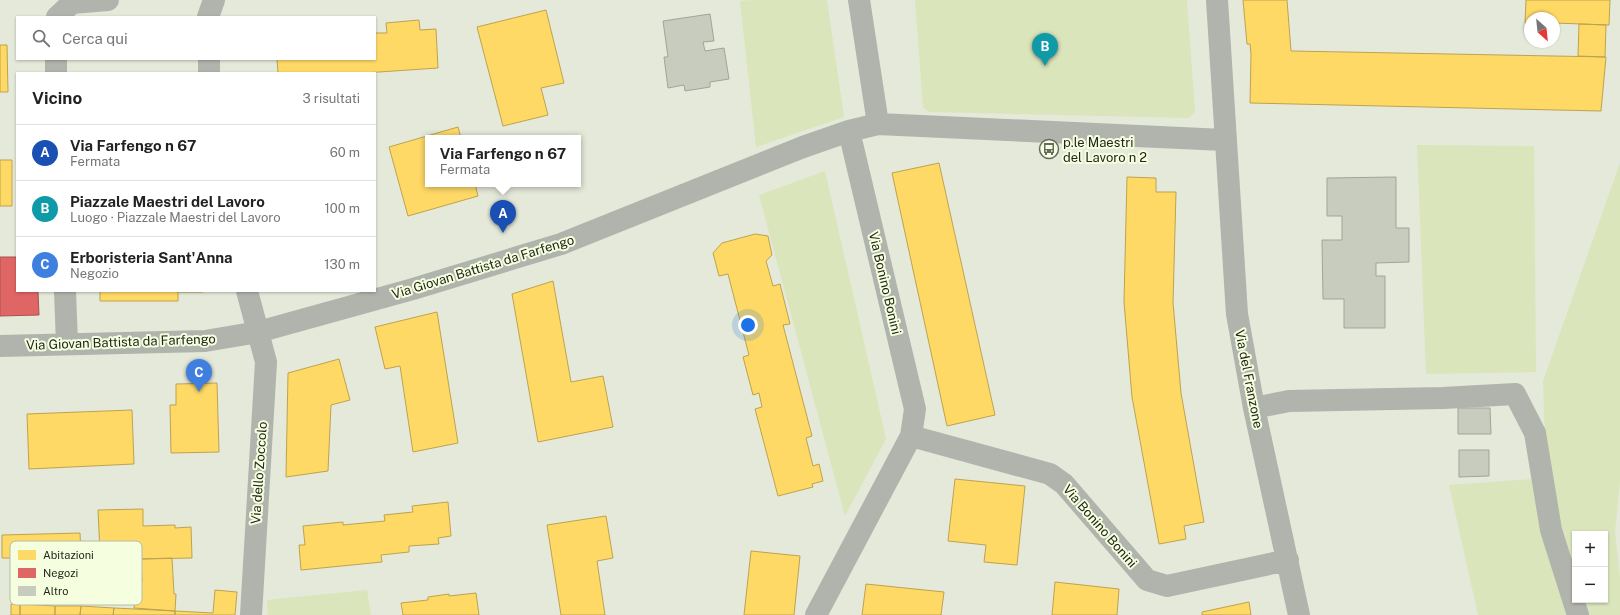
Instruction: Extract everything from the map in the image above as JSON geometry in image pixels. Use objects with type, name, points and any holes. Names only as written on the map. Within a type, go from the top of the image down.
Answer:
[{"type":"street","points":[[58,16],[72,4],[108,0]]},
{"type":"street","points":[[208,16],[214,0]]},
{"type":"street","points":[[859,0],[878,124]]},
{"type":"street","name":"Via del Franzone","points":[[1217,0],[1224,140],[1237,314],[1254,408],[1299,615]]},
{"type":"street","points":[[56,60],[56,72]]},
{"type":"street","points":[[209,60],[210,72]]},
{"type":"street","name":"Via Giovan Battista da Farfengo","points":[[0,346],[205,341],[258,332],[413,289],[561,244],[849,131],[878,124],[1224,140]]},
{"type":"street","name":"Via Bonino Bonini","points":[[816,615],[911,436],[915,409],[849,131]]},
{"type":"street","points":[[65,292],[67,344]]},
{"type":"street","name":"Via dello Zoccolo","points":[[247,292],[266,362],[251,615]]},
{"type":"street","points":[[1254,408],[1288,401],[1443,398],[1515,394],[1536,433],[1551,530],[1578,615]]},
{"type":"street","name":"Via Bonino Bonini","points":[[911,436],[1050,474],[1064,484],[1147,580],[1167,586],[1288,560]]},
{"type":"green space","points":[[827,0],[844,117],[756,147],[740,1]]},
{"type":"green space","points":[[915,0],[1187,0],[1195,112],[1189,118],[929,112],[923,107]]},
{"type":"green space","points":[[1417,145],[1534,146],[1536,372],[1426,374]]},
{"type":"green space","points":[[1620,163],[1620,482],[1615,532],[1620,577],[1620,615],[1478,615],[1449,485],[1546,478],[1543,381]]},
{"type":"green space","points":[[825,171],[886,439],[845,516],[759,195]]},
{"type":"green space","points":[[367,590],[371,615],[268,615],[267,600]]},
{"type":"building: Abitazioni","points":[[1243,0],[1287,0],[1291,51],[1606,57],[1601,111],[1250,103],[1251,54],[1250,44],[1247,44]]},
{"type":"building: Abitazioni","points":[[1526,0],[1610,0],[1609,25],[1560,23],[1560,12],[1525,12]]},
{"type":"building: Abitazioni","points":[[546,10],[564,83],[541,88],[548,115],[503,126],[477,27]]},
{"type":"building: Abitazioni","points":[[419,20],[420,30],[436,29],[438,68],[376,72],[278,72],[277,60],[376,60],[376,33],[387,33],[386,23]]},
{"type":"building: Abitazioni","points":[[1579,24],[1606,25],[1605,57],[1578,56]]},
{"type":"building: Abitazioni","points":[[0,45],[7,45],[8,92],[0,92]]},
{"type":"building: Abitazioni","points":[[458,127],[460,135],[430,135]]},
{"type":"building: Abitazioni","points":[[425,137],[425,187],[476,187],[478,196],[408,216],[389,147]]},
{"type":"building: Abitazioni","points":[[0,160],[12,160],[12,206],[0,206]]},
{"type":"building: Abitazioni","points":[[939,163],[995,415],[947,426],[892,173]]},
{"type":"building: Abitazioni","points":[[1127,177],[1156,178],[1156,192],[1176,192],[1173,303],[1181,393],[1204,522],[1184,526],[1186,539],[1159,544],[1132,397],[1124,302]]},
{"type":"building: Abitazioni","points":[[755,234],[768,236],[772,255],[766,261],[773,286],[780,284],[790,324],[783,325],[812,436],[806,438],[813,466],[819,464],[823,481],[812,484],[813,487],[778,496],[755,409],[762,407],[759,393],[753,395],[743,357],[749,355],[728,274],[719,276],[713,253],[722,243]]},
{"type":"building: Abitazioni","points":[[553,281],[571,382],[603,376],[613,427],[538,442],[512,294]]},
{"type":"building: Abitazioni","points":[[100,292],[178,292],[178,301],[100,301]]},
{"type":"building: Abitazioni","points":[[437,312],[458,443],[413,452],[400,366],[385,369],[375,327]]},
{"type":"building: Abitazioni","points":[[339,359],[350,400],[331,405],[328,471],[286,477],[288,373]]},
{"type":"building: Abitazioni","points":[[217,383],[219,452],[171,453],[170,405],[176,405],[176,384]]},
{"type":"building: Abitazioni","points":[[132,410],[134,464],[29,469],[27,414]]},
{"type":"building: Abitazioni","points":[[955,479],[1025,486],[1017,565],[984,562],[986,545],[948,541]]},
{"type":"building: Abitazioni","points":[[448,502],[451,536],[438,538],[439,544],[409,546],[409,552],[381,555],[382,562],[301,570],[299,545],[305,545],[303,526],[343,522],[343,525],[385,521],[384,515],[413,512],[412,506]]},
{"type":"building: Abitazioni","points":[[143,509],[143,526],[175,525],[175,528],[191,527],[192,558],[142,559],[142,541],[99,541],[98,510]]},
{"type":"building: Abitazioni","points":[[606,516],[613,558],[597,561],[605,615],[561,615],[547,525]]},
{"type":"building: Abitazioni","points":[[80,533],[80,541],[10,541],[10,558],[2,558],[2,535]]},
{"type":"building: Abitazioni","points":[[751,551],[800,556],[794,615],[744,615]]},
{"type":"building: Abitazioni","points":[[172,558],[174,594],[176,594],[175,611],[134,608],[134,605],[142,605],[142,559]]},
{"type":"building: Abitazioni","points":[[1055,582],[1119,589],[1117,615],[1052,615]]},
{"type":"building: Abitazioni","points":[[866,584],[944,592],[941,615],[862,615]]},
{"type":"building: Abitazioni","points":[[215,590],[237,592],[235,615],[175,615],[175,611],[213,613]]},
{"type":"building: Abitazioni","points":[[476,593],[479,615],[403,615],[401,603],[428,600],[428,597],[449,594],[449,596]]},
{"type":"building: Abitazioni","points":[[1249,602],[1251,615],[1202,615],[1202,612]]},
{"type":"building: Abitazioni","points":[[11,605],[20,605],[20,615],[11,615]]},
{"type":"building: Abitazioni","points":[[20,605],[55,606],[55,615],[20,615]]},
{"type":"building: Abitazioni","points":[[55,606],[81,606],[80,615],[55,615]]},
{"type":"building: Abitazioni","points":[[81,606],[114,608],[113,615],[80,615]]},
{"type":"building: Abitazioni","points":[[114,608],[175,611],[175,615],[113,615]]},
{"type":"building: Negozi","points":[[0,257],[16,257],[16,292],[38,292],[39,315],[0,316]]},
{"type":"building: Altro","points":[[710,14],[714,41],[703,42],[705,51],[724,48],[729,79],[710,82],[710,87],[685,91],[684,85],[668,88],[664,57],[668,57],[663,21]]},
{"type":"building: Altro","points":[[1396,177],[1396,228],[1409,228],[1409,262],[1376,263],[1376,276],[1385,276],[1385,328],[1344,328],[1344,299],[1323,299],[1322,240],[1342,240],[1342,216],[1327,216],[1327,178]]},
{"type":"building: Altro","points":[[1458,408],[1490,408],[1491,434],[1458,434]]},
{"type":"building: Altro","points":[[1459,450],[1489,450],[1489,476],[1459,477]]},
{"type":"place","name":"Piazzale Maestri del Lavoro","points":[[1045,66]]},
{"type":"place","name":"p.le Maestri del Lavoro n 2","points":[[1049,149]]},
{"type":"place","name":"Via Farfengo n 67","points":[[503,233]]},
{"type":"place","name":"Erboristeria Sant'Anna","points":[[199,392]]}]
